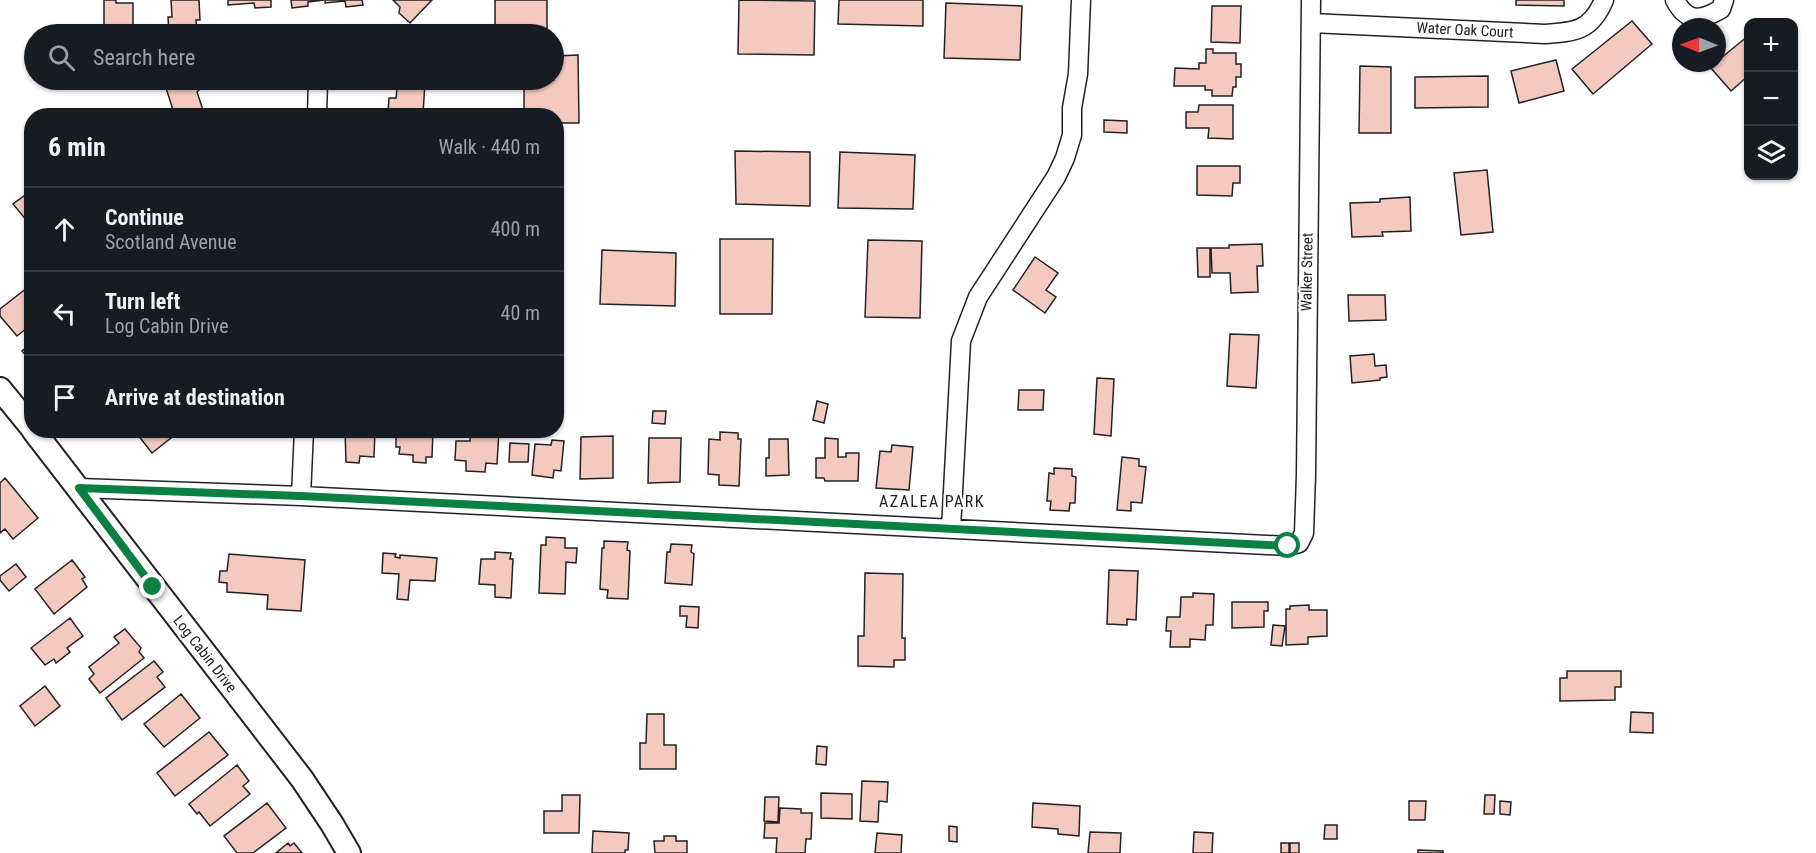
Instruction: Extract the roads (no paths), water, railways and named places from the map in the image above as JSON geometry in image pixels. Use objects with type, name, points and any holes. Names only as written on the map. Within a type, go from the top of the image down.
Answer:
[{"type":"street","points":[[79,488],[301,496],[951,530],[961,341],[978,297],[1056,177],[1065,158],[1072,135],[1072,108],[1078,74],[1081,0]]},
{"type":"street","name":"Walker Street","points":[[951,530],[1288,546],[1299,543],[1304,533],[1306,475],[1311,0]]},
{"type":"street","name":"Water Oak Court","points":[[1311,23],[1545,34],[1584,28],[1597,15],[1604,0]]},
{"type":"street","points":[[1675,0],[1680,10],[1691,18],[1706,18],[1721,9],[1724,0]]},
{"type":"street","points":[[317,108],[318,90]]},
{"type":"street","name":"Log Cabin Drive","points":[[0,388],[24,419]]},
{"type":"street","name":"Log Cabin Drive","points":[[39,438],[302,780],[349,853]]},
{"type":"street","points":[[301,496],[304,438]]},
{"type":"district","name":"AZALEA PARK","points":[[932,501]]}]
